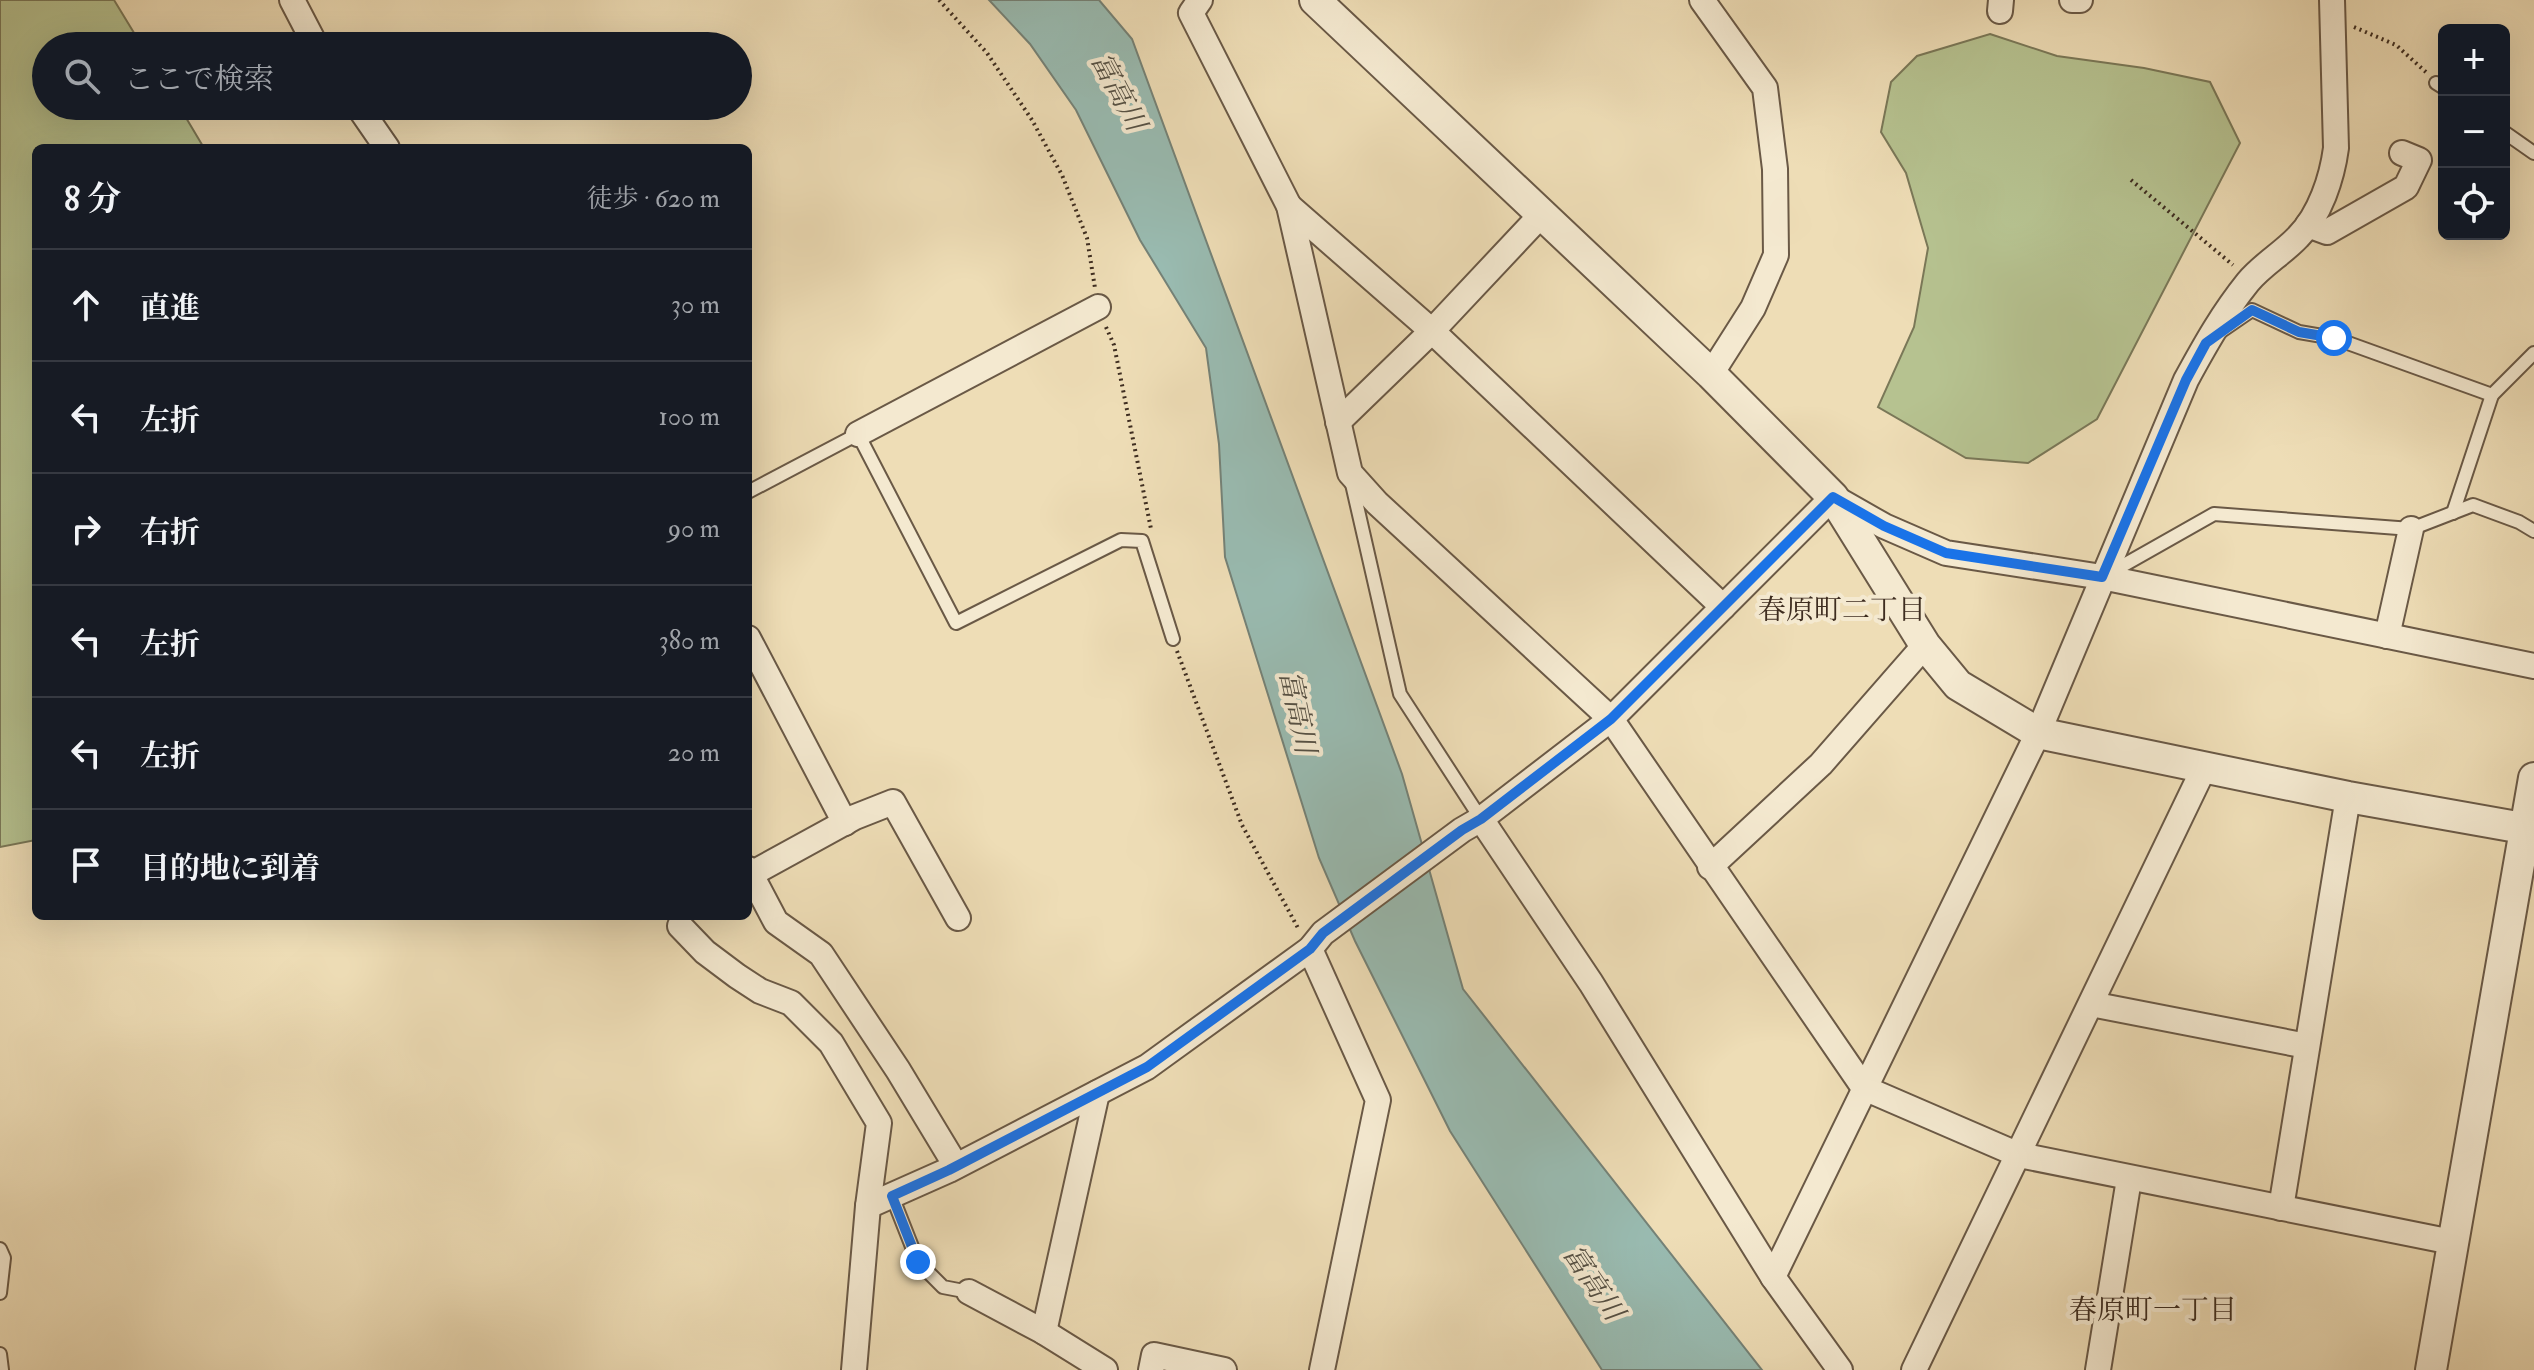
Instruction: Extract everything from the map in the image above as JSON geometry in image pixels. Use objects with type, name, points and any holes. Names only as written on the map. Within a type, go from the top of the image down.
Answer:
[{"type":"street","points":[[292,0],[309,32]]},
{"type":"street","points":[[1200,0],[1191,13],[1289,206],[1350,473],[1377,503],[1611,719],[1864,1088],[2019,1155],[2452,1242]]},
{"type":"street","points":[[1315,0],[1711,374],[1833,497],[1925,645],[1958,685],[2038,733],[2348,797],[2530,829]]},
{"type":"street","points":[[1702,0],[1765,88],[1775,169],[1776,255],[1753,308],[1711,374]]},
{"type":"street","points":[[2072,0],[2080,0]]},
{"type":"street","points":[[1773,1277],[2038,733],[2186,380],[2214,328],[2250,279],[2314,218],[2336,148],[2333,9]]},
{"type":"street","points":[[368,120],[384,144]]},
{"type":"street","points":[[2308,225],[2327,232],[2406,187],[2419,160],[2402,153]]},
{"type":"street","points":[[1289,206],[1432,331],[1723,607]]},
{"type":"street","points":[[1338,422],[1432,331],[1541,215]]},
{"type":"street","points":[[858,434],[1098,307]]},
{"type":"street","points":[[868,1206],[956,1166],[1147,1067],[1611,719],[1833,497]]},
{"type":"street","points":[[1833,497],[1884,526],[1946,553],[2102,577],[2534,666]]},
{"type":"street","points":[[2387,636],[2411,529]]},
{"type":"street","points":[[1710,867],[1821,764],[1925,645]]},
{"type":"street","points":[[752,646],[845,823]]},
{"type":"street","points":[[1914,1370],[2204,768]]},
{"type":"street","points":[[2431,1370],[2530,829],[2534,778]]},
{"type":"street","points":[[2281,1208],[2348,797]]},
{"type":"street","points":[[752,870],[893,802],[958,918]]},
{"type":"street","points":[[1472,824],[1591,983],[1773,1277],[1840,1370]]},
{"type":"street","points":[[752,878],[776,922],[821,954],[898,1070],[956,1166]]},
{"type":"street","points":[[676,921],[705,952],[737,976],[760,991],[791,1003],[831,1043],[879,1123],[868,1206],[854,1370]]},
{"type":"street","points":[[1316,941],[1378,1100],[1322,1370]]},
{"type":"street","points":[[2091,1004],[2307,1046]]},
{"type":"street","points":[[1044,1332],[1097,1093]]},
{"type":"street","points":[[2098,1370],[2129,1179]]},
{"type":"street","points":[[969,1292],[1044,1332],[1104,1370]]},
{"type":"street","points":[[1151,1370],[1154,1355],[1224,1370]]},
{"type":"lane","points":[[2510,136],[2534,153]]},
{"type":"lane","points":[[2206,343],[2252,310],[2299,332],[2334,338],[2492,395]]},
{"type":"lane","points":[[2453,513],[2492,395],[2534,353]]},
{"type":"lane","points":[[752,490],[858,434],[956,623],[1121,540],[1131,540],[1142,541],[1173,639]]},
{"type":"lane","points":[[1350,473],[1400,694],[1472,824]]},
{"type":"lane","points":[[2102,577],[2214,514],[2411,529],[2473,505],[2534,531]]},
{"type":"lane","points":[[892,1196],[918,1262],[943,1287],[969,1292]]},
{"type":"lane","points":[[0,1249],[4,1258],[0,1293]]},
{"type":"lane","points":[[0,1354],[2,1370]]},
{"type":"path","points":[[939,0],[987,53],[1032,120],[1062,175],[1087,238],[1098,307],[1114,345],[1151,533]]},
{"type":"path","points":[[2333,9],[2396,45],[2438,83]]},
{"type":"path","points":[[2131,180],[2250,279]]},
{"type":"path","points":[[1173,639],[1242,825],[1316,941]]},
{"type":"green space","points":[[0,0],[114,0],[133,32],[32,32],[32,120],[187,120],[202,144],[32,144],[32,841],[0,847]]},
{"type":"green space","points":[[1990,34],[2057,56],[2144,68],[2210,82],[2240,143],[2097,419],[2028,463],[1966,458],[1878,407],[1914,327],[1928,248],[1906,173],[1881,132],[1891,82],[1917,56]]},
{"type":"water","name":"富高川","points":[[989,0],[1099,0],[1132,39],[1402,774],[1463,989],[1762,1370],[1602,1370],[1450,1131],[1355,941],[1319,858],[1225,557],[1219,444],[1206,348],[1140,240],[1076,110],[1030,44]]},
{"type":"district","name":"春原町二丁目","points":[[1842,610]]},
{"type":"district","name":"春原町一丁目","points":[[2153,1310]]},
{"type":"route","points":[[918,1262],[892,1196],[949,1170],[1147,1067],[1310,949],[1323,933],[1481,819],[1611,719],[1833,497],[1884,526],[1946,553],[2102,577],[2186,380],[2206,343],[2252,310],[2299,332],[2334,338]]}]
